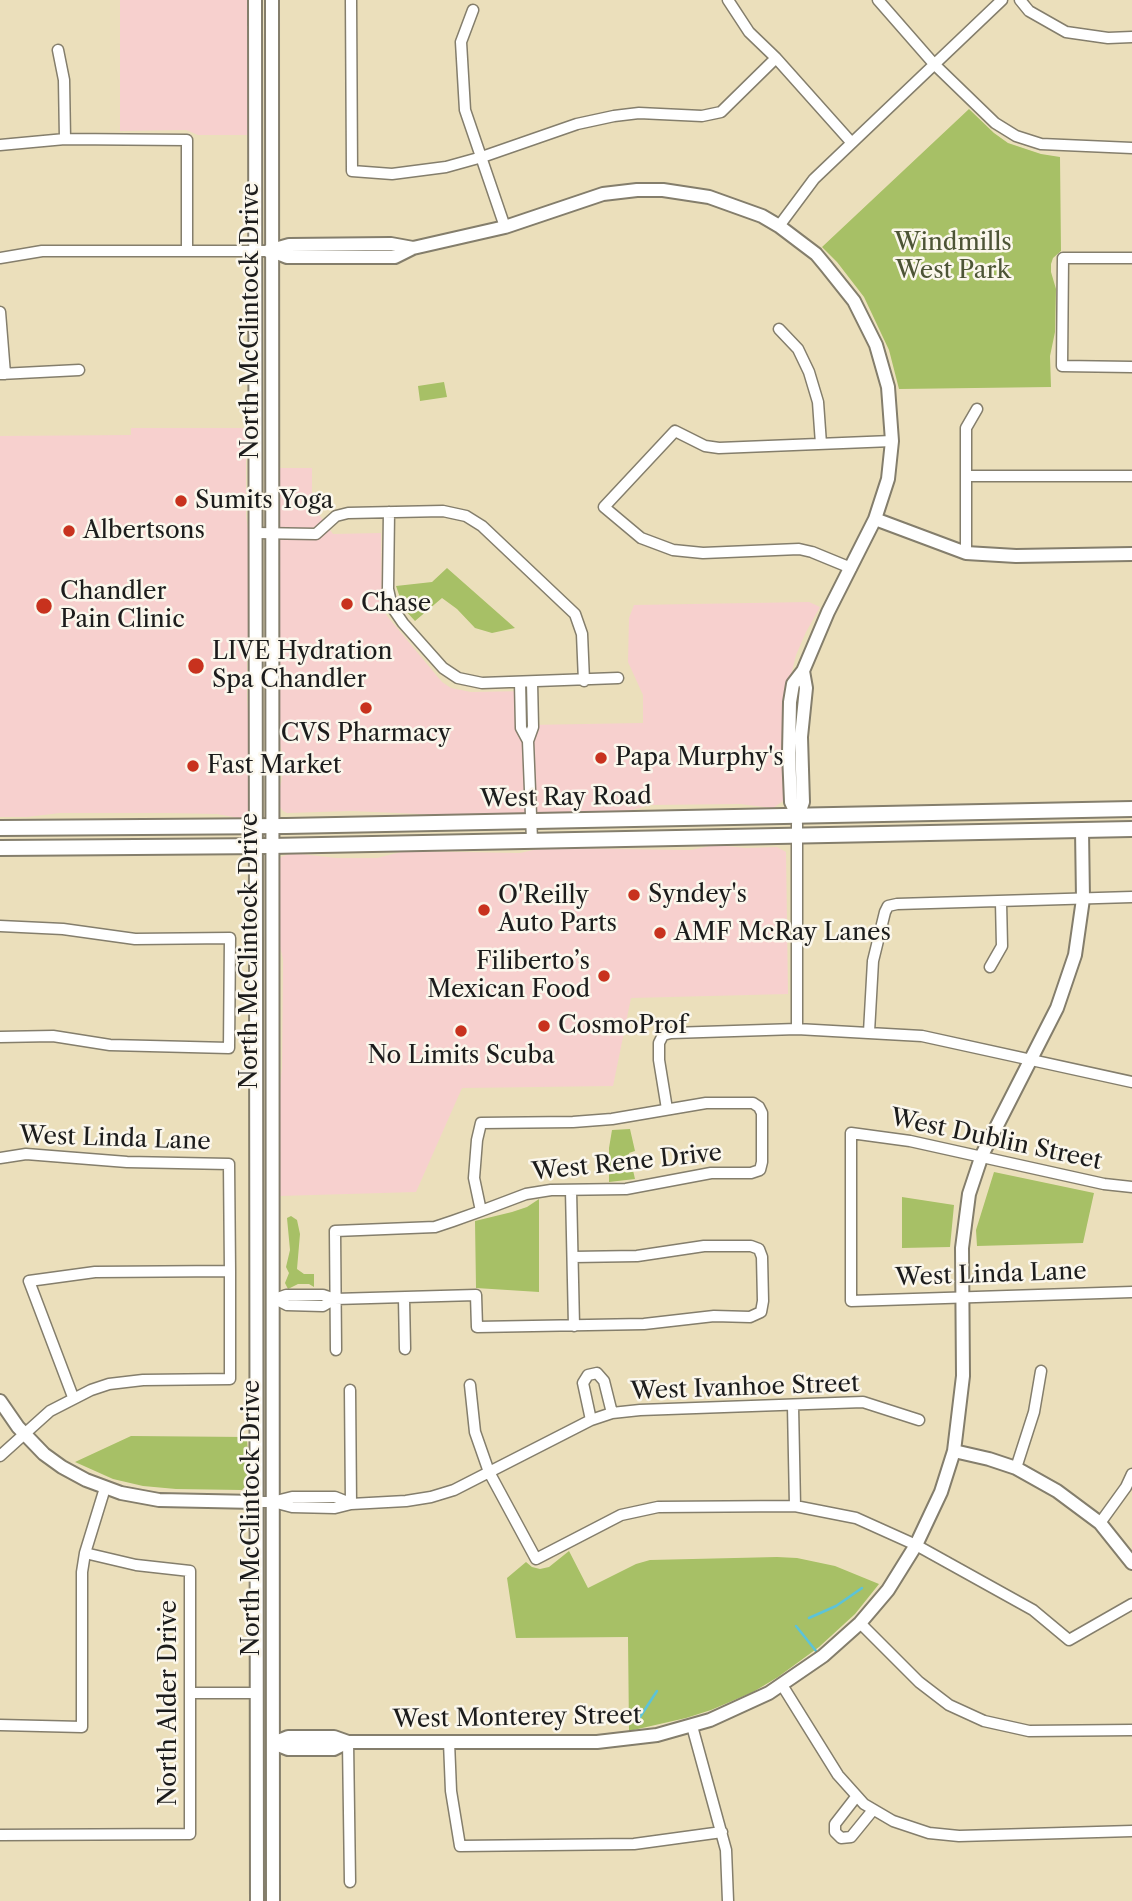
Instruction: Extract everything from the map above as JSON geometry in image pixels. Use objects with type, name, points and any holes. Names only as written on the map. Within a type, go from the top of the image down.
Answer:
[{"type":"main road","name":"North McClintock Drive","points":[[256,0],[272,533],[263,826]]},
{"type":"main road","name":"North McClintock Drive","points":[[272,0],[257,533],[275,1300],[273,1901]]},
{"type":"main road","points":[[264,252],[287,257],[395,257],[414,248],[505,227],[603,194],[663,190],[709,197],[747,209],[779,226],[816,254],[854,301],[868,325],[888,387],[892,441],[888,479],[875,519],[828,612],[803,671],[806,688],[801,737],[803,802],[797,825]]},
{"type":"main road","points":[[875,519],[966,553],[1016,556],[1132,554]]},
{"type":"main road","name":"West Ray Road","points":[[0,848],[532,841],[1132,809]]},
{"type":"main road","name":"West Ray Road","points":[[0,828],[531,821],[1132,829]]},
{"type":"main road","points":[[0,838],[31,838],[44,828]]},
{"type":"main road","name":"West Monterey Street","points":[[273,1742],[288,1737],[334,1737],[348,1742],[612,1741],[657,1735],[692,1727],[737,1709],[782,1685],[823,1656],[860,1623],[888,1590],[916,1545],[941,1492],[954,1451],[963,1376],[962,1248],[970,1194],[982,1155],[1057,1008],[1074,955],[1083,899],[1082,830]]},
{"type":"main road","name":"North McClintock Drive","points":[[257,1901],[256,1502],[264,846]]},
{"type":"main road","points":[[0,1401],[24,1434],[62,1467],[105,1488],[137,1497],[175,1501],[256,1502]]},
{"type":"main road","points":[[954,1451],[1016,1468],[1057,1491],[1100,1523],[1132,1563]]},
{"type":"street","points":[[351,0],[352,171],[393,174],[429,170],[482,157],[577,124],[614,116],[639,113],[702,116],[721,112],[776,58]]},
{"type":"street","points":[[727,0],[749,32],[776,58],[851,142]]},
{"type":"street","points":[[878,0],[933,64],[995,123],[1016,136],[1041,144],[1132,148]]},
{"type":"street","points":[[779,226],[804,190],[851,142],[1002,0]]},
{"type":"street","points":[[1020,0],[1030,10],[1066,32],[1108,38],[1132,37]]},
{"type":"street","points":[[472,10],[461,42],[465,110],[505,227]]},
{"type":"street","points":[[58,50],[64,80],[65,139]]},
{"type":"street","points":[[0,145],[65,139],[187,140],[187,251]]},
{"type":"street","points":[[0,258],[42,251],[264,252]]},
{"type":"street","points":[[1132,258],[1063,258],[1062,366],[1132,367]]},
{"type":"street","points":[[0,312],[2,374],[79,370]]},
{"type":"street","points":[[779,329],[799,349],[809,372],[818,402],[821,444]]},
{"type":"street","points":[[966,553],[967,428],[977,409]]},
{"type":"street","points":[[851,568],[799,549],[703,553],[673,551],[641,538],[604,507],[675,431],[705,446],[719,448],[892,441]]},
{"type":"street","points":[[967,476],[1132,476]]},
{"type":"street","points":[[389,512],[388,589],[392,607],[402,623],[437,663],[452,675],[474,682],[618,678]]},
{"type":"street","points":[[257,533],[316,534],[341,514],[453,512],[466,516],[482,526],[575,614],[582,634],[584,681]]},
{"type":"street","points":[[520,682],[522,727],[528,741],[532,841]]},
{"type":"street","points":[[528,741],[533,727],[532,682]]},
{"type":"street","points":[[797,825],[797,1029]]},
{"type":"street","points":[[869,1032],[873,961],[888,906],[1132,897]]},
{"type":"street","points":[[990,967],[1002,946],[1001,902]]},
{"type":"street","points":[[0,926],[64,929],[135,939],[230,938],[229,1048],[110,1045],[53,1036],[0,1037]]},
{"type":"street","points":[[481,1211],[474,1178],[481,1123],[573,1122],[612,1119],[667,1109],[659,1043],[663,1035],[671,1032],[797,1029],[922,1036],[1132,1082]]},
{"type":"street","name":"West Rene Drive","points":[[335,1299],[335,1231],[435,1227],[526,1194],[551,1190],[626,1189],[711,1173],[751,1173],[761,1170],[762,1113],[753,1103],[706,1103],[667,1109]]},
{"type":"street","name":"West Dublin Street","points":[[850,1301],[850,1133],[911,1141],[1104,1184],[1132,1187]]},
{"type":"street","name":"West Linda Lane","points":[[0,1158],[26,1154],[127,1163],[229,1164],[230,1271]]},
{"type":"street","points":[[571,1190],[574,1326]]},
{"type":"street","points":[[275,1300],[286,1295],[323,1295],[335,1299],[476,1295],[477,1327],[644,1324],[714,1316],[750,1317],[761,1312],[762,1257],[759,1249],[751,1246],[704,1246],[637,1256],[573,1257]]},
{"type":"street","points":[[0,1457],[50,1412],[73,1398],[109,1384],[127,1381],[230,1379],[230,1271],[95,1272],[29,1281],[73,1398]]},
{"type":"street","name":"West Linda Lane","points":[[850,1301],[1132,1292]]},
{"type":"street","points":[[404,1298],[405,1349]]},
{"type":"street","points":[[335,1299],[336,1350]]},
{"type":"street","points":[[1016,1468],[1034,1412],[1041,1371]]},
{"type":"street","name":"West Ivanhoe Street","points":[[591,1420],[583,1383],[588,1375],[597,1373],[604,1381],[612,1413]]},
{"type":"street","points":[[470,1385],[475,1432],[489,1472],[536,1559],[621,1516],[658,1507],[795,1506],[856,1518],[916,1545],[1032,1610],[1069,1640],[1132,1604]]},
{"type":"street","points":[[350,1390],[351,1504]]},
{"type":"street","name":"West Ivanhoe Street","points":[[256,1502],[273,1502],[292,1497],[335,1497],[351,1504],[431,1497],[454,1490],[591,1420],[612,1413],[863,1402],[919,1420]]},
{"type":"street","points":[[793,1405],[795,1506]]},
{"type":"street","points":[[1100,1523],[1132,1474]]},
{"type":"street","points":[[0,1725],[82,1727],[80,1590],[85,1553],[105,1488]]},
{"type":"street","name":"North Alder Drive","points":[[0,1835],[190,1834],[190,1571],[136,1565],[85,1553]]},
{"type":"street","points":[[860,1623],[919,1682],[949,1705],[984,1721],[1029,1731],[1132,1730]]},
{"type":"street","points":[[782,1685],[838,1775],[856,1797],[893,1821],[929,1833],[959,1836],[1132,1831]]},
{"type":"street","points":[[190,1693],[257,1693]]},
{"type":"street","points":[[692,1727],[722,1832],[727,1858],[728,1901]]},
{"type":"street","points":[[348,1742],[350,1882]]},
{"type":"street","points":[[449,1742],[450,1781],[460,1846],[625,1845],[722,1832]]},
{"type":"street","points":[[856,1797],[835,1824],[835,1832],[841,1838],[851,1837],[873,1810]]},
{"type":"shaded area","points":[[120,0],[250,0],[251,135],[198,135],[186,130],[120,131]]},
{"type":"shaded area","points":[[131,428],[250,428],[246,461],[246,516],[251,548],[247,660],[250,810],[243,818],[217,814],[166,813],[60,813],[0,817],[0,436],[131,435]]},
{"type":"shaded area","points":[[278,468],[312,468],[312,505],[333,534],[381,533],[382,606],[387,616],[442,682],[451,688],[471,692],[526,691],[527,725],[643,723],[643,695],[628,662],[629,618],[634,605],[809,602],[820,607],[796,655],[786,695],[783,801],[773,808],[740,804],[650,805],[629,811],[442,815],[283,811],[277,803],[282,778],[282,752],[278,736]]},
{"type":"shaded area","points":[[715,845],[777,847],[786,852],[788,994],[631,998],[613,1086],[462,1088],[416,1192],[279,1196],[278,1108],[282,1067],[283,960],[277,932],[278,862],[281,857],[292,853],[336,858],[377,858],[405,851],[520,853],[542,848],[691,850]]},
{"type":"green space","name":"Windmills West Park","points":[[969,109],[1008,143],[1060,157],[1061,251],[1051,264],[1056,289],[1055,332],[1050,356],[1051,387],[899,389],[889,350],[864,297],[822,247]]},
{"type":"green space","points":[[444,382],[447,397],[420,401],[418,386]]},
{"type":"green space","points":[[447,568],[515,628],[492,633],[475,628],[442,598],[415,621],[404,609],[396,586],[432,582]]},
{"type":"green space","points":[[630,1129],[635,1151],[629,1153],[635,1179],[609,1182],[612,1130]]},
{"type":"green space","points":[[994,1172],[1094,1193],[1083,1243],[977,1246],[976,1230]]},
{"type":"green space","points":[[902,1197],[954,1205],[950,1247],[902,1248]]},
{"type":"green space","points":[[539,1199],[539,1292],[476,1288],[475,1221],[527,1207]]},
{"type":"green space","points":[[291,1216],[297,1220],[300,1234],[297,1269],[304,1274],[314,1274],[314,1287],[298,1284],[288,1289],[285,1283],[289,1273],[286,1267],[290,1250],[287,1218]]},
{"type":"green space","points":[[131,1436],[247,1437],[249,1482],[242,1490],[143,1486],[113,1479],[75,1462]]},
{"type":"green space","points":[[569,1551],[588,1588],[636,1564],[650,1560],[777,1557],[835,1566],[879,1584],[855,1614],[819,1647],[753,1692],[686,1718],[629,1731],[628,1637],[516,1638],[507,1578],[526,1562],[540,1569],[549,1567]]},
{"type":"waterway","points":[[809,1618],[836,1606],[862,1588]]},
{"type":"waterway","points":[[796,1626],[816,1651]]},
{"type":"waterway","points":[[640,1717],[657,1691]]},
{"type":"place","name":"Sumits Yoga","points":[[181,501]]},
{"type":"place","name":"Albertsons","points":[[69,531]]},
{"type":"place","name":"Chase","points":[[347,604]]},
{"type":"place","name":"Chandler Pain Clinic","points":[[44,606]]},
{"type":"place","name":"LIVE Hydration Spa Chandler","points":[[196,666]]},
{"type":"place","name":"CVS Pharmacy","points":[[366,708]]},
{"type":"place","name":"Papa Murphy's","points":[[601,758]]},
{"type":"place","name":"Fast Market","points":[[193,766]]},
{"type":"place","name":"Syndey's","points":[[634,895]]},
{"type":"place","name":"O'Reilly Auto Parts","points":[[484,910]]},
{"type":"place","name":"AMF McRay Lanes","points":[[660,933]]},
{"type":"place","name":"Filiberto’s Mexican Food","points":[[604,976]]},
{"type":"place","name":"CosmoProf","points":[[544,1026]]},
{"type":"place","name":"No Limits Scuba","points":[[461,1031]]}]
